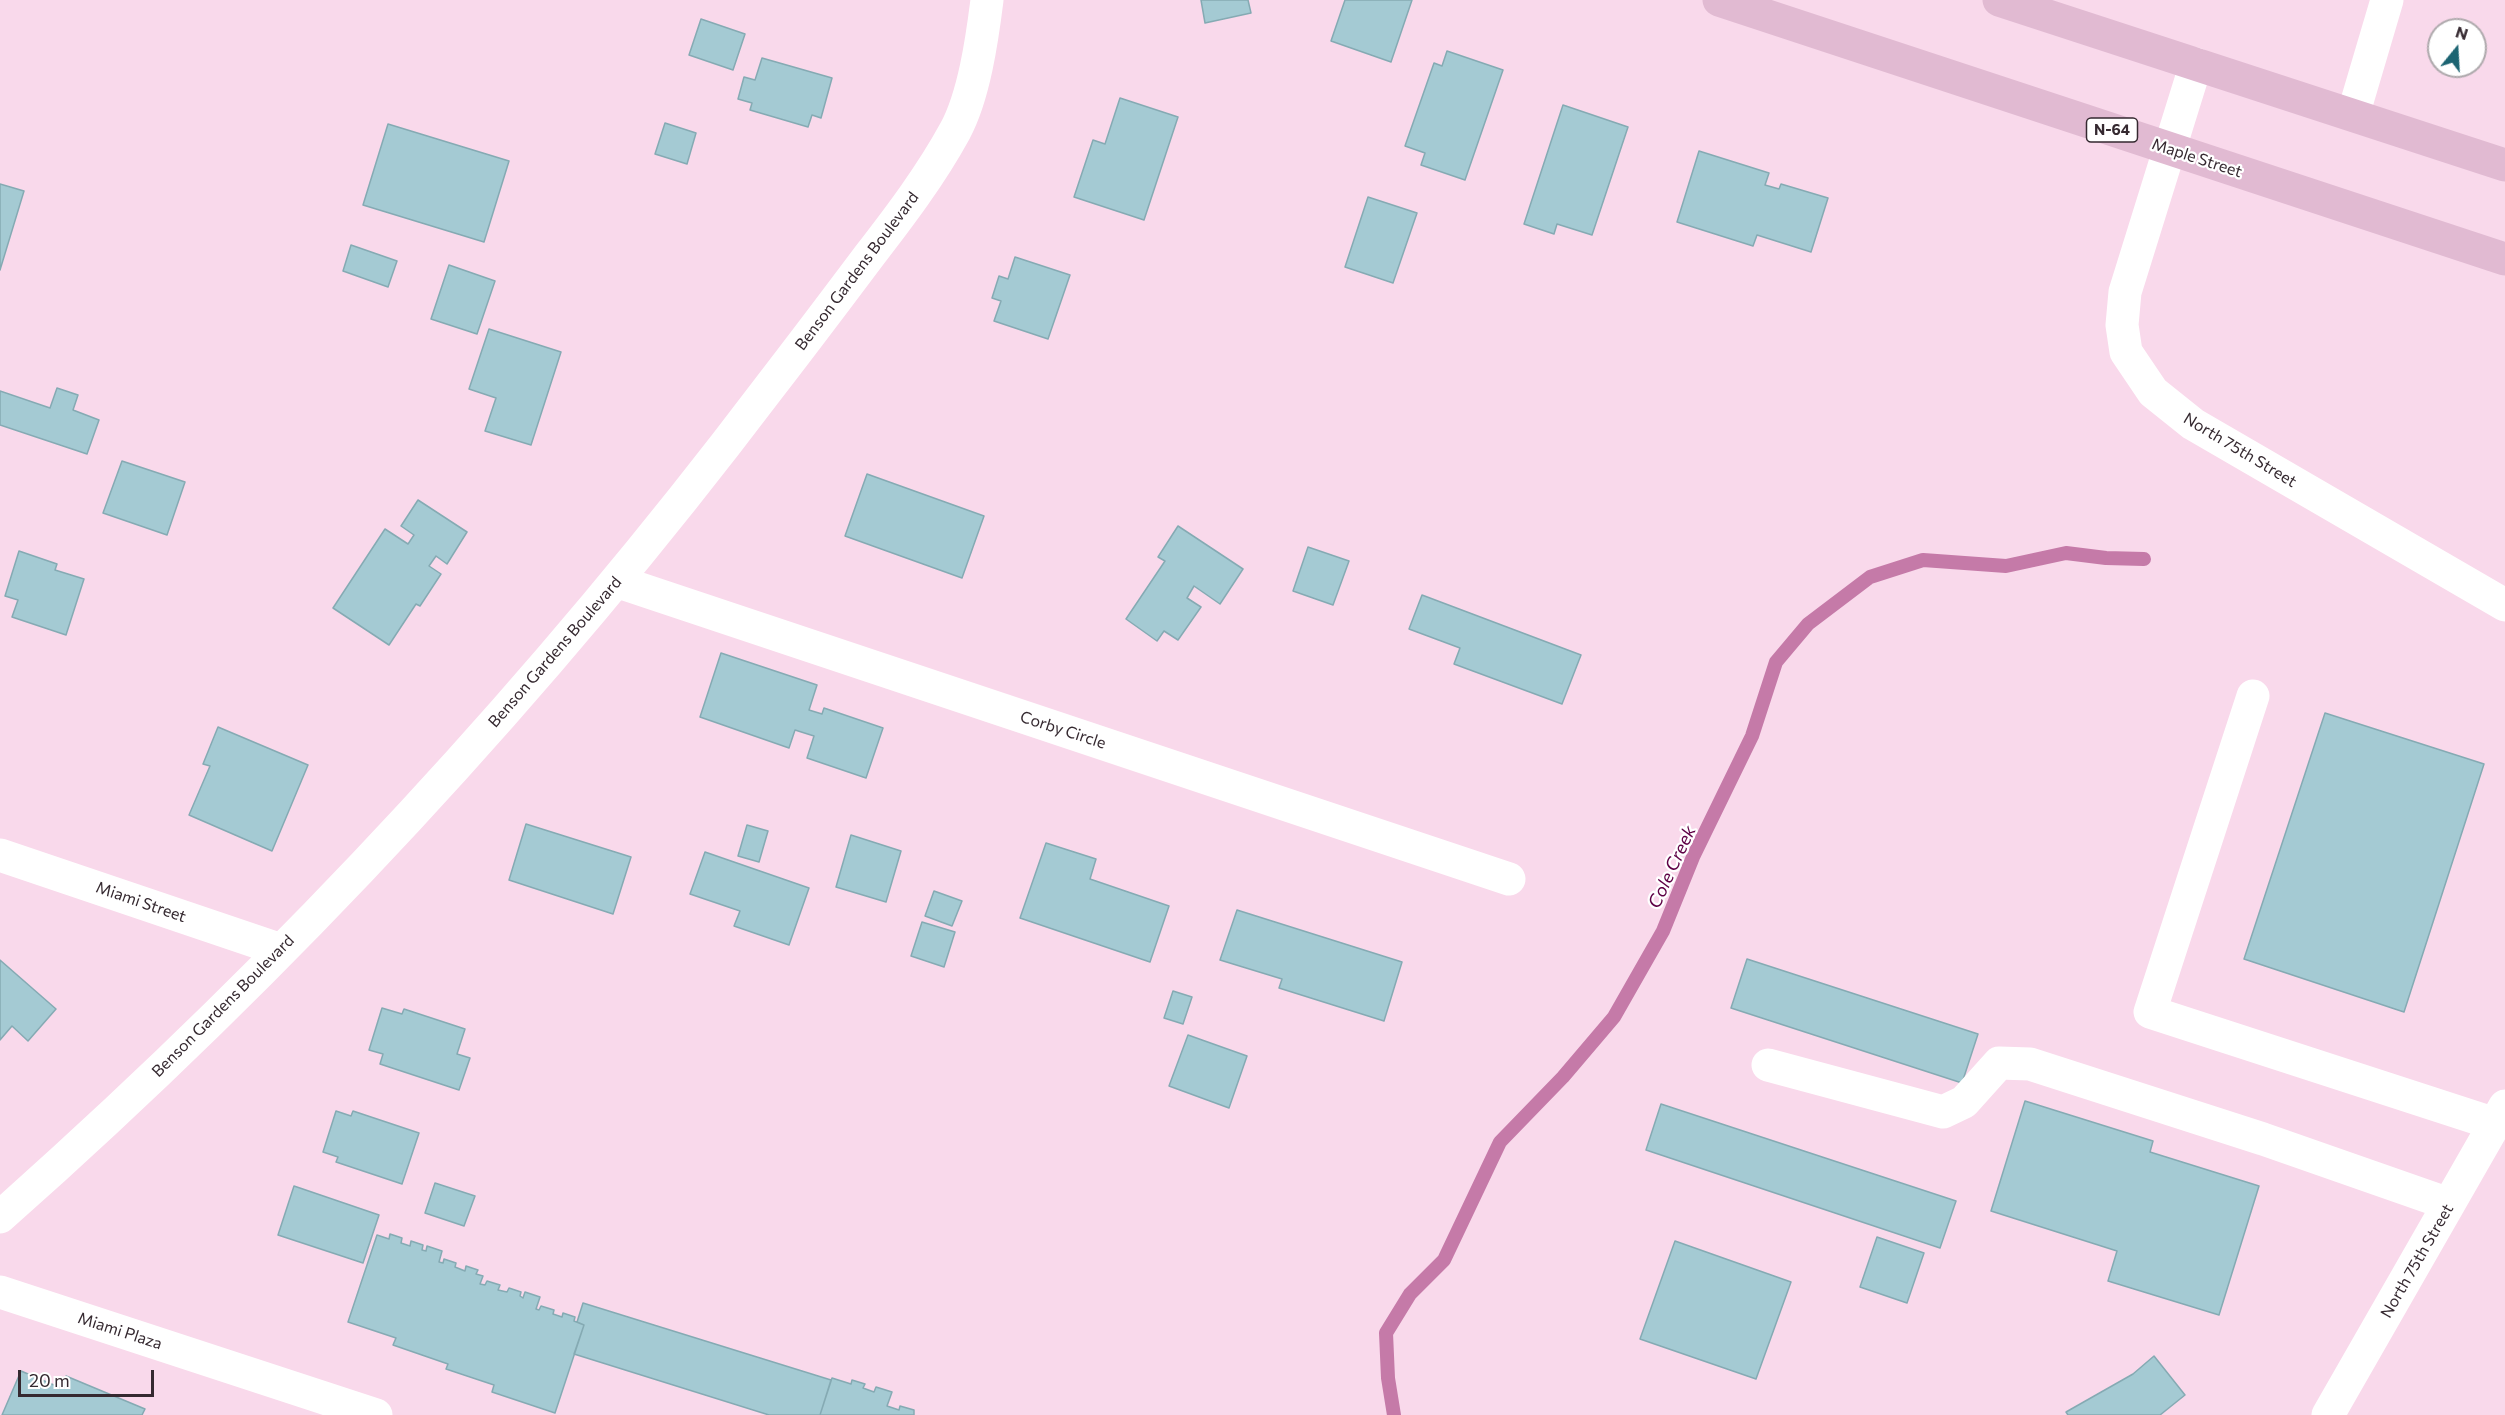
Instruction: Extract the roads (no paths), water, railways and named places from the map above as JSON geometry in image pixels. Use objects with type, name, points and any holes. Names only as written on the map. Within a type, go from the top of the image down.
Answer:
[{"type":"main road","name":"Maple Street","points":[[1719,0],[2505,259]]},
{"type":"main road","points":[[1999,0],[2505,165]]},
{"type":"street","name":"Benson Gardens Boulevard","points":[[0,1217],[98,1130],[281,950],[441,782],[684,500],[913,199],[957,128],[972,82],[987,0]]},
{"type":"street","points":[[2353,115],[2387,0]]},
{"type":"street","name":"North 75th Street","points":[[2196,64],[2125,292],[2122,325],[2126,352],[2153,393],[2193,424],[2505,605]]},
{"type":"street","name":"Corby Circle","points":[[616,581],[1509,879]]},
{"type":"street","points":[[2253,696],[2150,1012],[2500,1115]]},
{"type":"street","name":"Miami Street","points":[[0,855],[281,950]]},
{"type":"street","points":[[1768,1065],[1943,1112],[1964,1102],[1999,1064],[2030,1064],[2263,1139],[2449,1204]]},
{"type":"street","name":"North 75th Street","points":[[2328,1415],[2500,1115]]},
{"type":"street","name":"Miami Plaza","points":[[0,1292],[376,1415]]},
{"type":"waterway","name":"Cole Creek","points":[[1394,1415],[1388,1378],[1386,1333],[1410,1294],[1444,1260],[1500,1142],[1563,1077],[1614,1017],[1663,931],[1693,857],[1752,736],[1776,662],[1808,624],[1870,577],[1923,560],[2006,566],[2066,553],[2106,558],[2144,559]]}]
